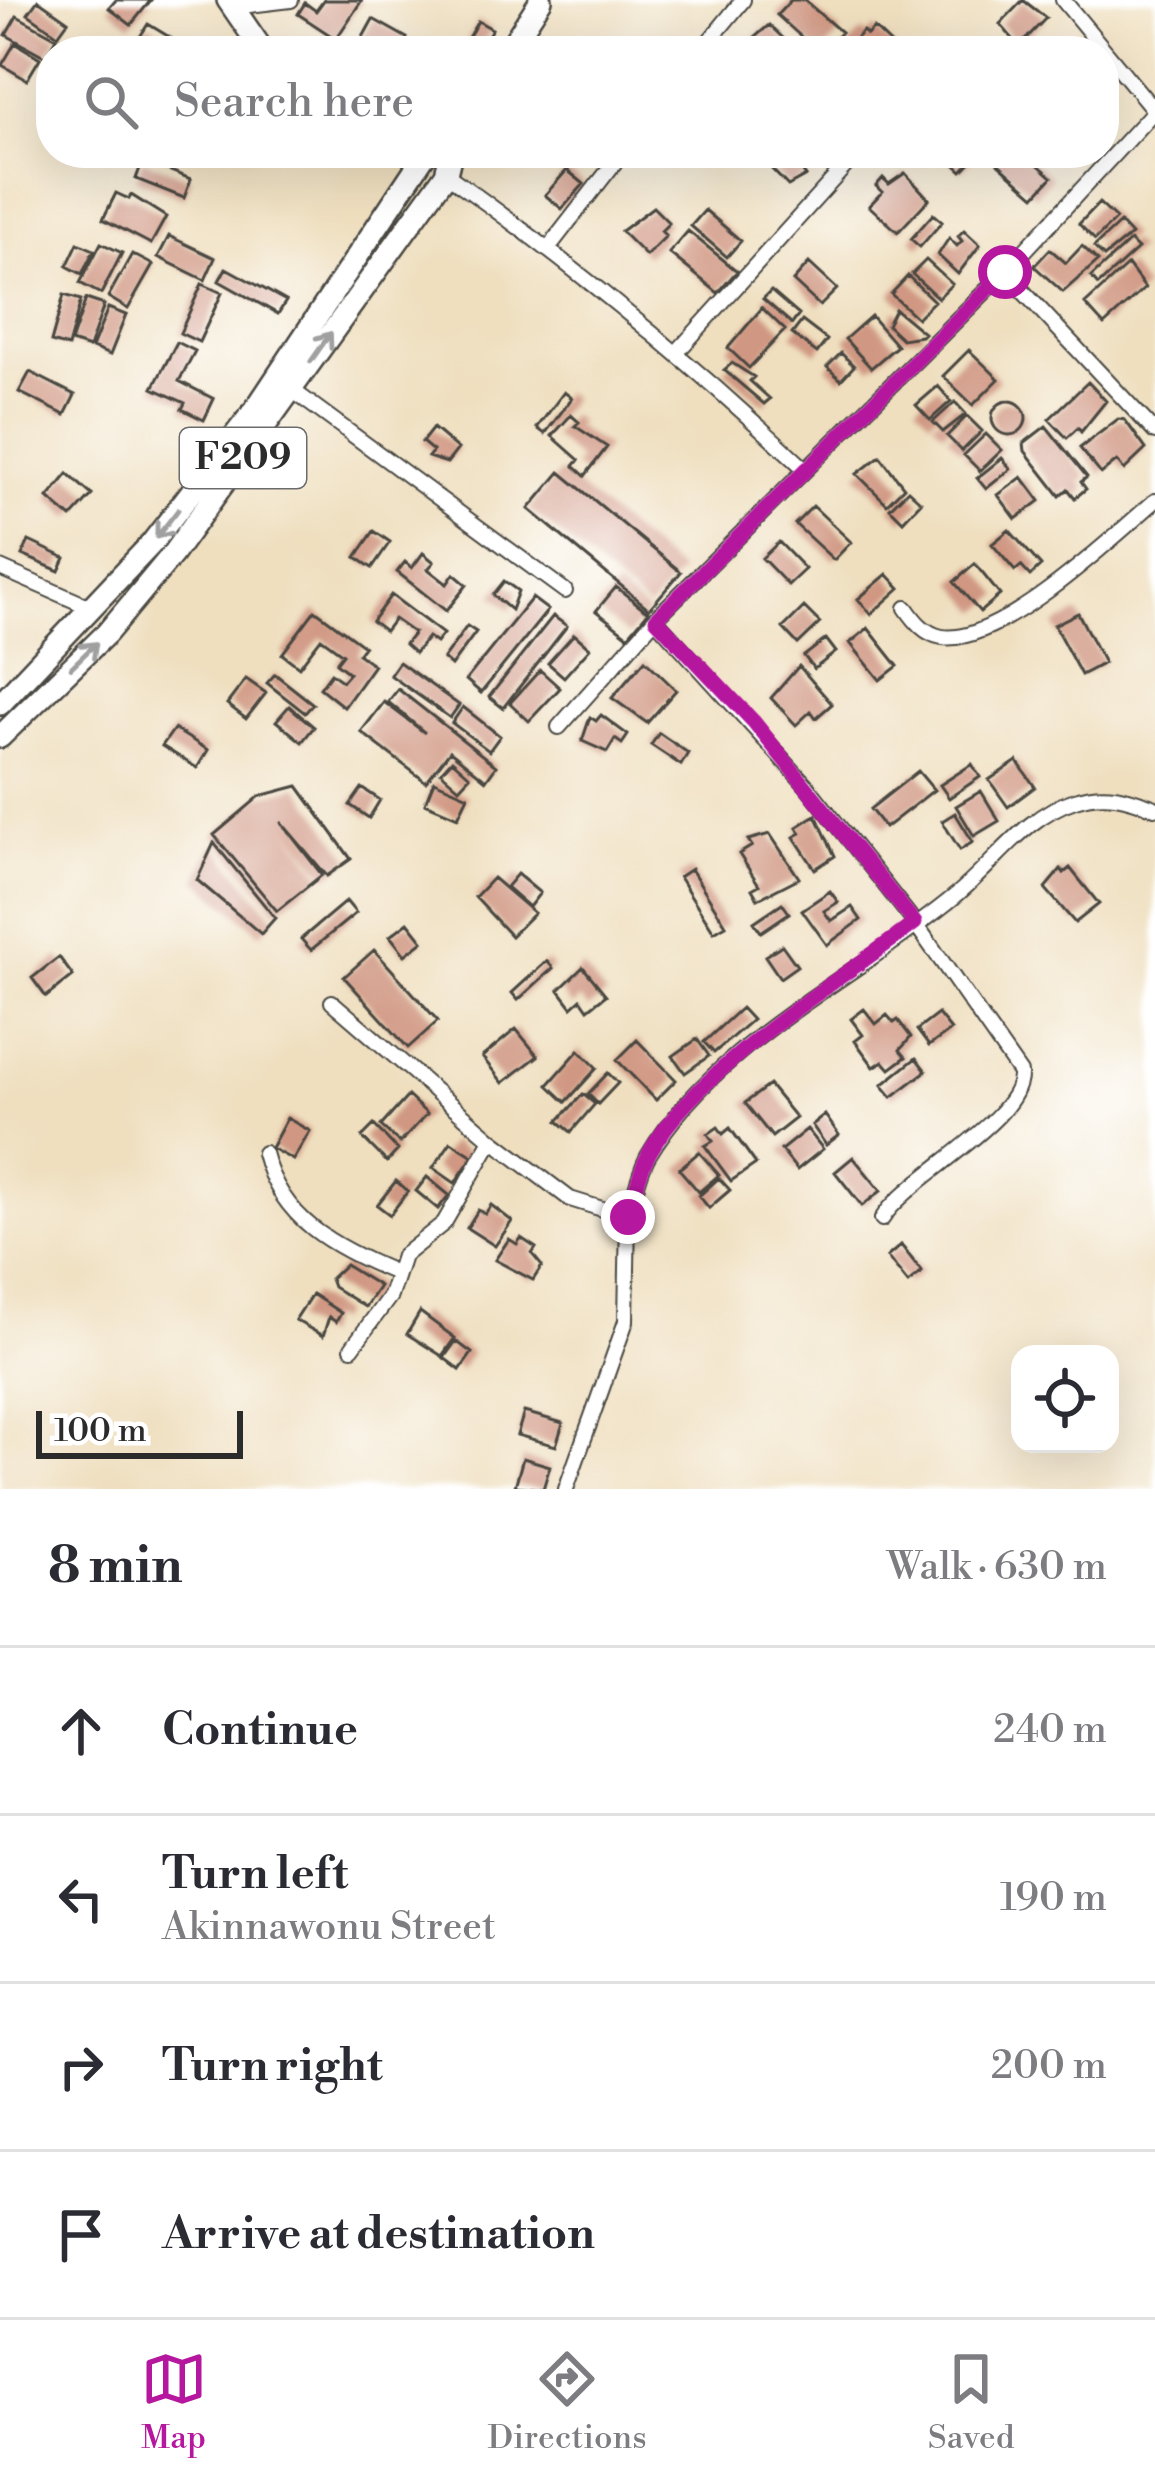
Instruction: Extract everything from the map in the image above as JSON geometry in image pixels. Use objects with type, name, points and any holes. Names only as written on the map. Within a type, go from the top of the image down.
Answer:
[{"type":"main road","points":[[518,36],[541,0]]},
{"type":"main road","points":[[231,4],[253,36]]},
{"type":"main road","name":"F209","points":[[0,704],[94,609],[257,407],[413,168]]},
{"type":"main road","name":"F209","points":[[0,737],[107,633],[172,555],[446,168]]},
{"type":"street","points":[[231,4],[291,0]]},
{"type":"street","points":[[713,36],[743,0]]},
{"type":"street","points":[[1063,0],[1093,36]]},
{"type":"street","points":[[1119,67],[1155,110],[1119,149]]},
{"type":"street","points":[[455,168],[678,351],[805,469]]},
{"type":"street","points":[[549,247],[610,168]]},
{"type":"street","points":[[678,351],[843,168]]},
{"type":"street","points":[[559,727],[656,619],[1005,272],[1101,168]]},
{"type":"street","points":[[1005,272],[1155,432]]},
{"type":"street","points":[[292,389],[566,591]]},
{"type":"street","points":[[906,608],[927,632],[941,637],[955,637],[1008,616],[1039,598],[1155,501]]},
{"type":"street","points":[[0,568],[94,609]]},
{"type":"street","points":[[656,619],[754,722],[915,923],[1021,1073],[1022,1082],[964,1148],[892,1202],[882,1220]]},
{"type":"street","points":[[566,1489],[626,1321],[628,1217],[645,1161],[685,1109],[734,1059],[966,887],[1029,821],[1077,799],[1111,794],[1155,808]]},
{"type":"street","points":[[332,1002],[492,1140],[570,1199],[628,1217]]},
{"type":"street","points":[[352,1348],[390,1296],[403,1256],[444,1223],[492,1140]]},
{"type":"street","points":[[264,1153],[280,1198],[303,1222],[346,1252],[396,1273]]},
{"type":"street","points":[[278,1202],[324,1238],[396,1273]]},
{"type":"building","points":[[38,0],[68,21],[58,35],[28,14]]},
{"type":"building","points":[[116,0],[151,0],[131,25],[109,8]]},
{"type":"building","points":[[324,0],[362,0],[338,36],[298,14],[305,3],[316,11]]},
{"type":"building","points":[[791,0],[804,0],[841,32],[837,36],[800,36],[777,15]]},
{"type":"building","points":[[1023,0],[1046,18],[1029,36],[1010,36],[1000,24]]},
{"type":"building","points":[[17,16],[53,36],[36,36],[36,52],[6,35]]},
{"type":"building","points":[[373,19],[403,36],[364,36]]},
{"type":"building","points":[[478,21],[492,29],[487,36],[469,36]]},
{"type":"building","points":[[148,24],[168,36],[140,36]]},
{"type":"building","points":[[769,25],[781,36],[756,36]]},
{"type":"building","points":[[15,43],[36,56],[27,80],[2,65]]},
{"type":"building","points":[[140,168],[163,168],[191,179],[184,198],[136,179]]},
{"type":"building","points":[[771,168],[800,168],[806,176],[788,186]]},
{"type":"building","points":[[1003,168],[1042,168],[1052,177],[1035,196]]},
{"type":"building","points":[[567,170],[584,184],[562,209],[545,195]]},
{"type":"building","points":[[905,173],[929,199],[898,232],[869,206],[882,192],[876,186],[883,178],[889,184]]},
{"type":"building","points":[[116,193],[129,199],[131,195],[166,217],[151,244],[103,219]]},
{"type":"building","points":[[1099,203],[1116,219],[1095,240],[1079,224]]},
{"type":"building","points":[[653,207],[669,223],[661,231],[666,236],[646,256],[621,231]]},
{"type":"building","points":[[705,210],[741,241],[727,257],[691,226]]},
{"type":"building","points":[[933,214],[942,222],[920,247],[911,239]]},
{"type":"building","points":[[1120,223],[1131,235],[1104,257],[1094,247]]},
{"type":"building","points":[[964,230],[980,245],[958,274],[938,255],[949,238],[957,246]]},
{"type":"building","points":[[688,231],[737,271],[718,293],[669,253]]},
{"type":"building","points":[[169,236],[215,258],[205,280],[158,257]]},
{"type":"building","points":[[1130,241],[1138,249],[1098,285],[1091,277]]},
{"type":"building","points":[[78,243],[94,250],[82,274],[67,266]]},
{"type":"building","points":[[101,243],[122,253],[101,294],[80,283]]},
{"type":"building","points":[[1082,246],[1098,261],[1063,292],[1034,266],[1050,249],[1066,263]]},
{"type":"building","points":[[132,254],[153,265],[128,309],[108,297]]},
{"type":"building","points":[[926,260],[952,284],[938,298],[912,274]]},
{"type":"building","points":[[809,263],[837,289],[820,306],[793,281]]},
{"type":"building","points":[[1128,265],[1145,288],[1104,325],[1085,304]]},
{"type":"building","points":[[226,268],[286,301],[278,314],[219,281]]},
{"type":"building","points":[[908,276],[934,301],[917,318],[891,294]]},
{"type":"building","points":[[202,284],[222,293],[199,342],[180,333]]},
{"type":"building","points":[[771,291],[799,315],[792,324],[763,299]]},
{"type":"building","points":[[64,295],[81,300],[68,347],[51,342]]},
{"type":"building","points":[[86,299],[104,305],[89,348],[71,342]]},
{"type":"building","points":[[108,308],[126,315],[110,355],[92,348]]},
{"type":"building","points":[[762,308],[785,330],[749,368],[728,348]]},
{"type":"building","points":[[895,309],[924,333],[902,339],[887,325]]},
{"type":"building","points":[[871,316],[897,346],[871,368],[845,339]]},
{"type":"building","points":[[802,321],[827,340],[817,353],[792,334]]},
{"type":"building","points":[[177,342],[195,351],[179,381],[214,399],[204,420],[182,409],[185,403],[153,388]]},
{"type":"building","points":[[969,350],[999,379],[973,405],[943,376]]},
{"type":"building","points":[[841,353],[854,366],[841,380],[827,367]]},
{"type":"building","points":[[732,363],[754,377],[750,381],[770,399],[764,404],[724,370]]},
{"type":"building","points":[[30,372],[75,395],[65,415],[19,392]]},
{"type":"building","points":[[1088,382],[1106,401],[1081,432],[1078,428],[1067,438],[1049,419]]},
{"type":"building","points":[[938,386],[951,401],[930,420],[916,405]]},
{"type":"building","points":[[564,392],[572,398],[545,434],[537,428]]},
{"type":"building","points":[[1009,401],[1021,406],[1026,418],[1021,430],[1009,435],[997,430],[992,418],[997,406]]},
{"type":"building","points":[[955,402],[966,414],[943,432],[933,422]]},
{"type":"building","points":[[571,415],[579,422],[575,426],[607,447],[585,476],[574,466],[579,460],[552,436]]},
{"type":"building","points":[[967,416],[982,431],[962,451],[947,436]]},
{"type":"building","points":[[1118,419],[1125,420],[1146,449],[1124,470],[1117,461],[1101,474],[1080,448]]},
{"type":"building","points":[[1046,426],[1087,477],[1081,482],[1086,489],[1075,498],[1068,489],[1060,496],[1025,451],[1024,443]]},
{"type":"building","points":[[433,428],[458,449],[447,463],[428,457],[433,451],[422,442]]},
{"type":"building","points":[[986,434],[1002,450],[980,471],[964,455]]},
{"type":"building","points":[[880,456],[904,487],[887,504],[857,474]]},
{"type":"building","points":[[1002,458],[1011,469],[986,489],[977,478]]},
{"type":"building","points":[[560,472],[681,572],[649,609],[529,509]]},
{"type":"building","points":[[68,474],[92,495],[71,518],[48,498]]},
{"type":"building","points":[[1022,477],[1040,501],[1016,519],[998,495]]},
{"type":"building","points":[[908,490],[921,502],[903,521],[890,508]]},
{"type":"building","points":[[813,506],[851,542],[834,560],[795,524]]},
{"type":"building","points":[[1009,530],[1041,566],[1030,576],[1021,566],[1015,571],[992,544]]},
{"type":"building","points":[[374,531],[390,542],[372,568],[356,557]]},
{"type":"building","points":[[29,541],[65,558],[59,571],[22,555]]},
{"type":"building","points":[[779,542],[805,569],[788,585],[762,558]]},
{"type":"building","points":[[423,553],[434,562],[428,569],[447,584],[454,574],[467,585],[446,611],[397,572],[405,562],[412,568]]},
{"type":"building","points":[[975,564],[1000,595],[980,612],[954,582]]},
{"type":"building","points":[[887,574],[900,588],[871,614],[858,599]]},
{"type":"building","points":[[504,581],[518,591],[511,610],[493,595]]},
{"type":"building","points":[[616,587],[648,612],[628,636],[596,611]]},
{"type":"building","points":[[391,595],[443,634],[436,643],[428,637],[415,653],[405,644],[414,633],[394,619],[385,631],[372,621]]},
{"type":"building","points":[[532,598],[548,610],[481,693],[466,680]]},
{"type":"building","points":[[804,607],[820,623],[798,644],[783,628]]},
{"type":"building","points":[[315,610],[364,646],[358,654],[374,665],[344,707],[320,688],[331,673],[342,681],[349,673],[336,663],[343,654],[321,638],[299,667],[282,654]]},
{"type":"building","points":[[1078,613],[1104,663],[1081,675],[1054,625]]},
{"type":"building","points":[[553,616],[567,626],[503,708],[489,697]]},
{"type":"building","points":[[467,626],[476,632],[451,666],[443,659]]},
{"type":"building","points":[[868,628],[898,666],[880,680],[850,643]]},
{"type":"building","points":[[574,634],[590,648],[564,677],[548,663]]},
{"type":"building","points":[[826,639],[836,652],[814,669],[804,656]]},
{"type":"building","points":[[645,660],[676,690],[647,723],[612,698]]},
{"type":"building","points":[[399,662],[459,705],[450,718],[390,675]]},
{"type":"building","points":[[799,666],[832,704],[816,718],[811,711],[796,725],[771,698]]},
{"type":"building","points":[[540,670],[560,688],[529,721],[510,703]]},
{"type":"building","points":[[275,674],[313,704],[305,713],[267,683]]},
{"type":"building","points":[[246,679],[266,693],[246,719],[227,704]]},
{"type":"building","points":[[398,689],[496,766],[486,780],[450,751],[426,782],[361,732],[384,702],[425,733],[388,702]]},
{"type":"building","points":[[289,706],[314,727],[302,742],[276,721]]},
{"type":"building","points":[[463,707],[500,736],[489,751],[452,723]]},
{"type":"building","points":[[601,715],[628,735],[622,744],[615,739],[607,752],[582,741],[590,717],[596,721]]},
{"type":"building","points":[[174,729],[208,750],[197,768],[162,746]]},
{"type":"building","points":[[659,733],[688,753],[681,765],[651,745]]},
{"type":"building","points":[[452,760],[470,776],[459,788],[441,772]]},
{"type":"building","points":[[1017,761],[1035,787],[1008,807],[989,780]]},
{"type":"building","points":[[972,764],[980,777],[949,798],[940,785]]},
{"type":"building","points":[[918,771],[934,790],[885,828],[870,809]]},
{"type":"building","points":[[434,781],[468,796],[458,817],[425,803]]},
{"type":"building","points":[[298,786],[351,859],[327,876],[281,822],[322,875],[277,911],[214,835],[260,796]]},
{"type":"building","points":[[362,788],[380,800],[369,818],[350,805]]},
{"type":"building","points":[[981,791],[999,821],[974,836],[956,806]]},
{"type":"building","points":[[955,813],[973,842],[960,850],[942,821]]},
{"type":"building","points":[[816,815],[835,856],[815,869],[794,837],[801,833],[797,827]]},
{"type":"building","points":[[770,834],[799,878],[758,899],[752,889],[759,885],[739,854],[752,846],[748,840]]},
{"type":"building","points":[[214,843],[275,918],[261,934],[197,880]]},
{"type":"building","points":[[1070,868],[1099,904],[1075,923],[1045,888],[1061,869],[1064,873]]},
{"type":"building","points":[[691,869],[726,925],[714,932],[679,877]]},
{"type":"building","points":[[517,874],[540,893],[529,907],[506,887]]},
{"type":"building","points":[[493,878],[534,913],[511,936],[475,897]]},
{"type":"building","points":[[830,891],[838,902],[824,911],[831,921],[852,907],[861,920],[827,945],[802,910]]},
{"type":"building","points":[[346,901],[356,913],[311,950],[301,939]]},
{"type":"building","points":[[782,903],[789,913],[761,932],[754,922]]},
{"type":"building","points":[[408,922],[423,941],[405,955],[390,936]]},
{"type":"building","points":[[782,945],[797,966],[780,978],[765,956]]},
{"type":"building","points":[[374,950],[438,1021],[408,1048],[344,977]]},
{"type":"building","points":[[59,957],[73,976],[46,997],[32,978]]},
{"type":"building","points":[[547,961],[553,968],[518,1000],[512,993]]},
{"type":"building","points":[[583,967],[606,995],[588,1009],[581,999],[572,1007],[559,990]]},
{"type":"building","points":[[741,1008],[752,1020],[714,1053],[704,1042]]},
{"type":"building","points":[[864,1009],[876,1024],[887,1015],[894,1023],[898,1020],[911,1037],[900,1050],[906,1057],[890,1069],[883,1061],[874,1067],[855,1041],[863,1035],[851,1019]]},
{"type":"building","points":[[938,1014],[951,1030],[929,1046],[917,1030]]},
{"type":"building","points":[[516,1029],[538,1056],[503,1083],[482,1057]]},
{"type":"building","points":[[697,1039],[709,1056],[685,1073],[673,1056]]},
{"type":"building","points":[[637,1040],[676,1080],[656,1100],[617,1060]]},
{"type":"building","points":[[579,1050],[597,1068],[566,1102],[548,1085]]},
{"type":"building","points":[[916,1058],[926,1071],[892,1097],[882,1085]]},
{"type":"building","points":[[608,1073],[618,1083],[598,1104],[588,1094]]},
{"type":"building","points":[[769,1085],[796,1118],[772,1137],[745,1103]]},
{"type":"building","points":[[583,1094],[595,1104],[571,1132],[558,1121]]},
{"type":"building","points":[[408,1096],[427,1114],[400,1143],[381,1126]]},
{"type":"building","points":[[825,1115],[839,1135],[826,1145],[812,1125]]},
{"type":"building","points":[[287,1118],[310,1131],[293,1160],[271,1148]]},
{"type":"building","points":[[374,1125],[398,1150],[387,1162],[362,1137]]},
{"type":"building","points":[[718,1127],[723,1134],[730,1128],[756,1164],[731,1181],[705,1146],[713,1141],[708,1134]]},
{"type":"building","points":[[807,1129],[823,1149],[797,1170],[781,1150]]},
{"type":"building","points":[[451,1142],[473,1156],[455,1183],[433,1168]]},
{"type":"building","points":[[699,1152],[719,1175],[699,1192],[679,1169]]},
{"type":"building","points":[[853,1157],[881,1191],[862,1206],[835,1172]]},
{"type":"building","points":[[427,1177],[449,1195],[438,1209],[416,1191]]},
{"type":"building","points":[[719,1178],[730,1190],[709,1208],[699,1196]]},
{"type":"building","points":[[396,1181],[408,1191],[390,1215],[377,1205]]},
{"type":"building","points":[[491,1205],[512,1221],[495,1246],[467,1228],[478,1210],[485,1214]]},
{"type":"building","points":[[521,1238],[536,1248],[532,1254],[542,1266],[533,1280],[495,1260],[509,1239],[517,1244]]},
{"type":"building","points":[[901,1245],[922,1272],[908,1283],[887,1257]]},
{"type":"building","points":[[345,1265],[379,1286],[365,1307],[333,1287],[330,1279]]},
{"type":"building","points":[[312,1294],[341,1313],[336,1322],[329,1317],[323,1336],[295,1320]]},
{"type":"building","points":[[420,1312],[455,1338],[442,1356],[407,1334]]},
{"type":"building","points":[[456,1341],[472,1353],[460,1370],[444,1358]]},
{"type":"building","points":[[524,1412],[563,1423],[556,1446],[517,1435]]},
{"type":"building","points":[[523,1458],[550,1466],[543,1489],[515,1486]]},
{"type":"route","points":[[628,1217],[645,1161],[685,1109],[734,1059],[915,923],[754,722],[656,619],[1005,272]]}]
